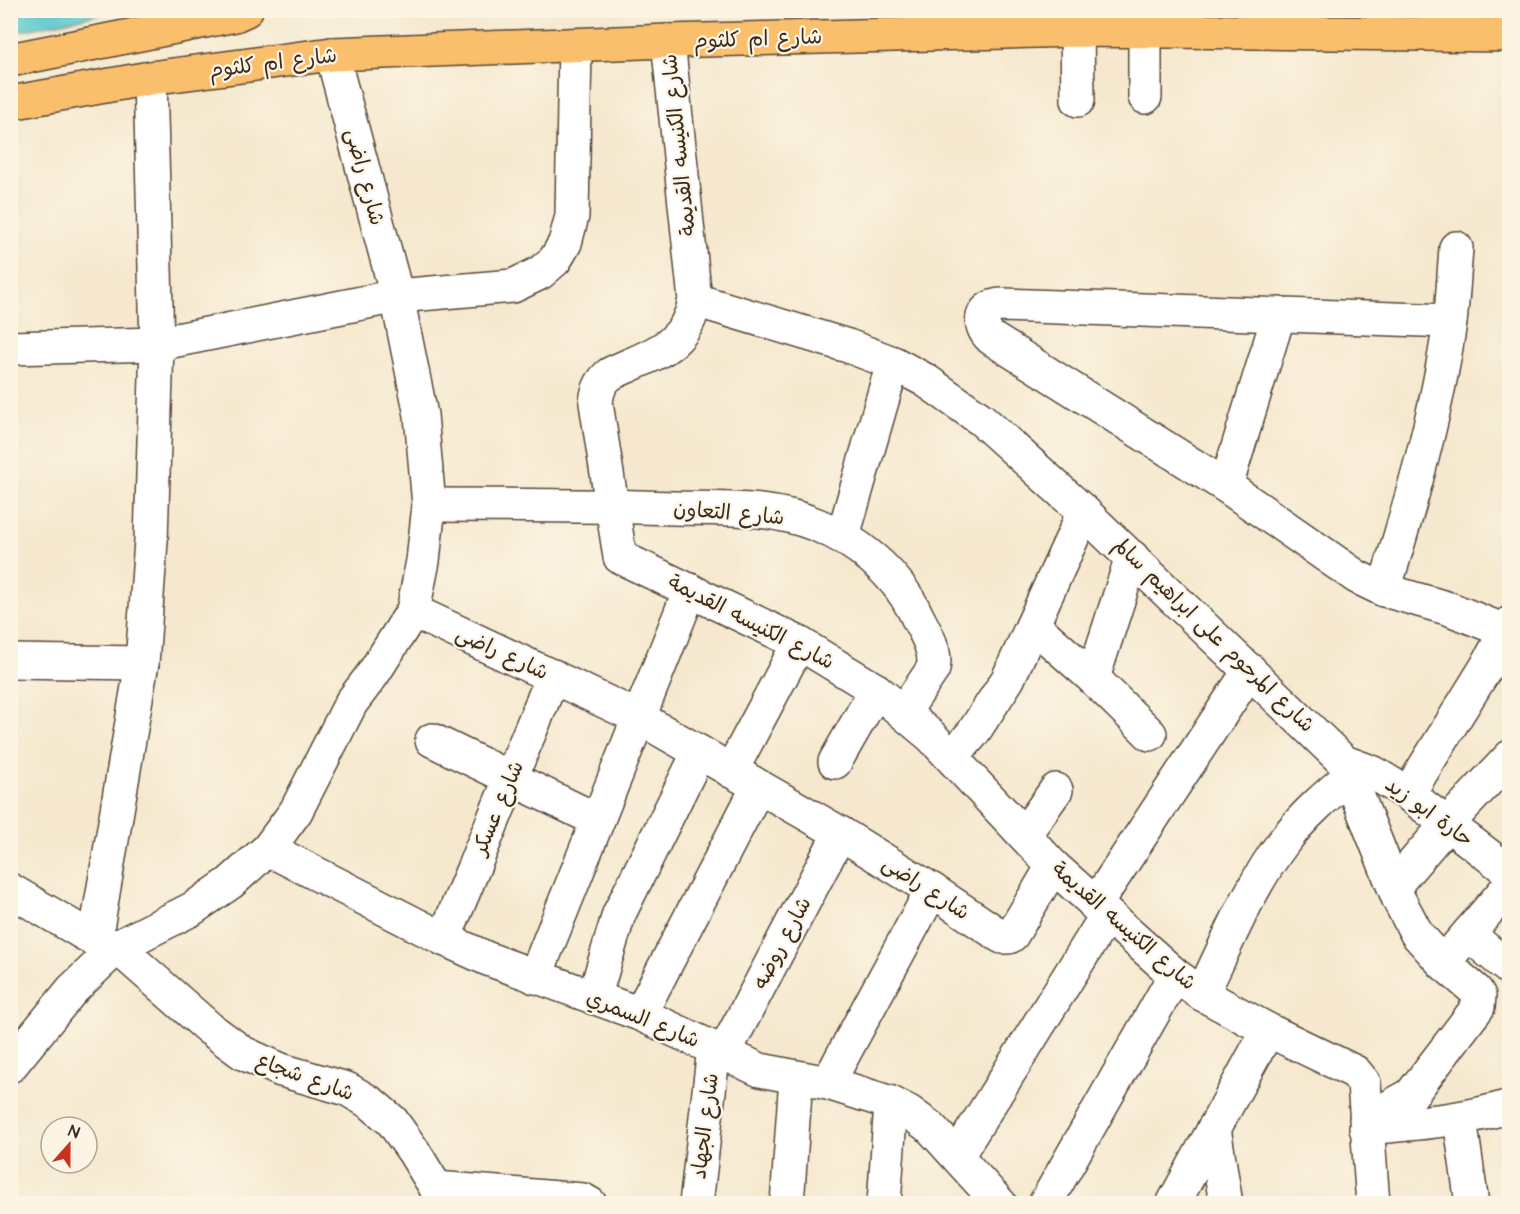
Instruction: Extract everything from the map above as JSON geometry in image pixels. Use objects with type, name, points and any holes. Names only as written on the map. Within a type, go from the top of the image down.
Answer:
[{"type":"highway","points":[[10,60],[235,15],[246,10]]},
{"type":"highway","points":[[993,10],[1077,30]]},
{"type":"highway","name":"شارع ام كلثوم","points":[[10,103],[150,78],[333,54],[668,41],[1077,30],[1509,35]]},
{"type":"street","points":[[1077,30],[1078,100]]},
{"type":"street","points":[[1145,31],[1145,97]]},
{"type":"street","name":"شارع الكنيسه القديمة","points":[[668,41],[695,300],[688,325],[672,344],[610,374],[599,386],[596,403],[620,557],[800,642],[876,690],[904,712],[952,757],[1053,866],[1175,975],[1268,1030],[1355,1072],[1364,1083],[1373,1203]]},
{"type":"street","points":[[10,348],[157,344],[397,296],[513,286],[540,273],[555,260],[565,243],[572,216],[575,45]]},
{"type":"street","name":"شارع راضى","points":[[333,54],[397,296],[421,415],[429,505],[423,561],[413,611],[638,717],[840,833],[1002,937],[1009,937],[1053,866]]},
{"type":"street","points":[[10,1065],[72,990],[106,944],[142,663],[154,494],[157,344],[150,78]]},
{"type":"street","points":[[1384,590],[1412,501],[1428,434],[1450,321],[1456,248]]},
{"type":"street","name":"شارع المرحوم على ابراهيم سالم","points":[[695,300],[848,346],[893,363],[925,380],[982,420],[1132,557],[1250,670],[1348,769],[1394,886],[1417,934],[1443,963],[1479,996],[1478,1007],[1419,1086],[1410,1095],[1366,1124]]},
{"type":"street","points":[[1408,794],[1508,629],[1384,590],[1357,576],[1226,486],[991,339],[982,328],[982,318],[988,308],[995,305],[1450,321]]},
{"type":"street","points":[[1226,486],[1279,314]]},
{"type":"street","points":[[843,536],[893,363]]},
{"type":"street","name":"شارع التعاون","points":[[429,505],[725,508],[786,515],[816,524],[843,536],[863,550],[897,586],[912,606],[933,649],[935,662],[933,669],[904,712]]},
{"type":"street","points":[[952,757],[991,706],[1008,679],[1084,512]]},
{"type":"street","points":[[1093,678],[1132,557]]},
{"type":"street","points":[[535,977],[690,590]]},
{"type":"street","points":[[106,944],[192,909],[231,883],[268,849],[296,811],[351,703],[413,611]]},
{"type":"street","points":[[1033,626],[1093,678],[1150,734]]},
{"type":"street","points":[[640,1014],[745,779],[800,642]]},
{"type":"street","points":[[10,661],[142,663]]},
{"type":"street","points":[[957,1156],[1101,910],[1250,670]]},
{"type":"street","name":"شارع عسكر","points":[[444,939],[553,676]]},
{"type":"street","points":[[835,762],[876,690]]},
{"type":"street","points":[[432,740],[597,820]]},
{"type":"street","points":[[594,998],[619,914],[699,752]]},
{"type":"street","points":[[1394,886],[1509,757]]},
{"type":"street","points":[[1202,993],[1252,893],[1273,857],[1348,769]]},
{"type":"street","name":"حارة ابو زيد","points":[[1348,769],[1374,773],[1408,794],[1509,872]]},
{"type":"street","points":[[1024,835],[1056,790]]},
{"type":"street","name":"شارع روضه","points":[[719,1050],[840,833]]},
{"type":"street","name":"شارع السمري","points":[[268,849],[444,939],[535,977],[640,1014],[760,1070],[828,1083],[891,1103],[920,1119],[957,1156],[984,1197]]},
{"type":"street","points":[[1443,963],[1509,885]]},
{"type":"street","name":"شارع شجاع","points":[[10,890],[106,944],[243,1053],[280,1070],[347,1089],[371,1102],[392,1121],[414,1152],[439,1196]]},
{"type":"street","points":[[828,1083],[932,890]]},
{"type":"street","points":[[1468,934],[1509,969]]},
{"type":"street","points":[[1045,1203],[1175,975]]},
{"type":"street","points":[[1173,1203],[1268,1030]]},
{"type":"street","name":"شارع الجهاد","points":[[696,1203],[719,1050]]},
{"type":"street","points":[[787,1203],[796,1078]]},
{"type":"street","points":[[884,1203],[891,1103]]},
{"type":"street","points":[[1366,1124],[1460,1119],[1486,1114],[1509,1106]]},
{"type":"street","points":[[1460,1119],[1472,1203]]},
{"type":"street","points":[[1214,1128],[1226,1203]]},
{"type":"street","points":[[439,1196],[583,1200],[590,1203]]},
{"type":"water","points":[[11,10],[114,10],[114,11],[11,33]]}]
